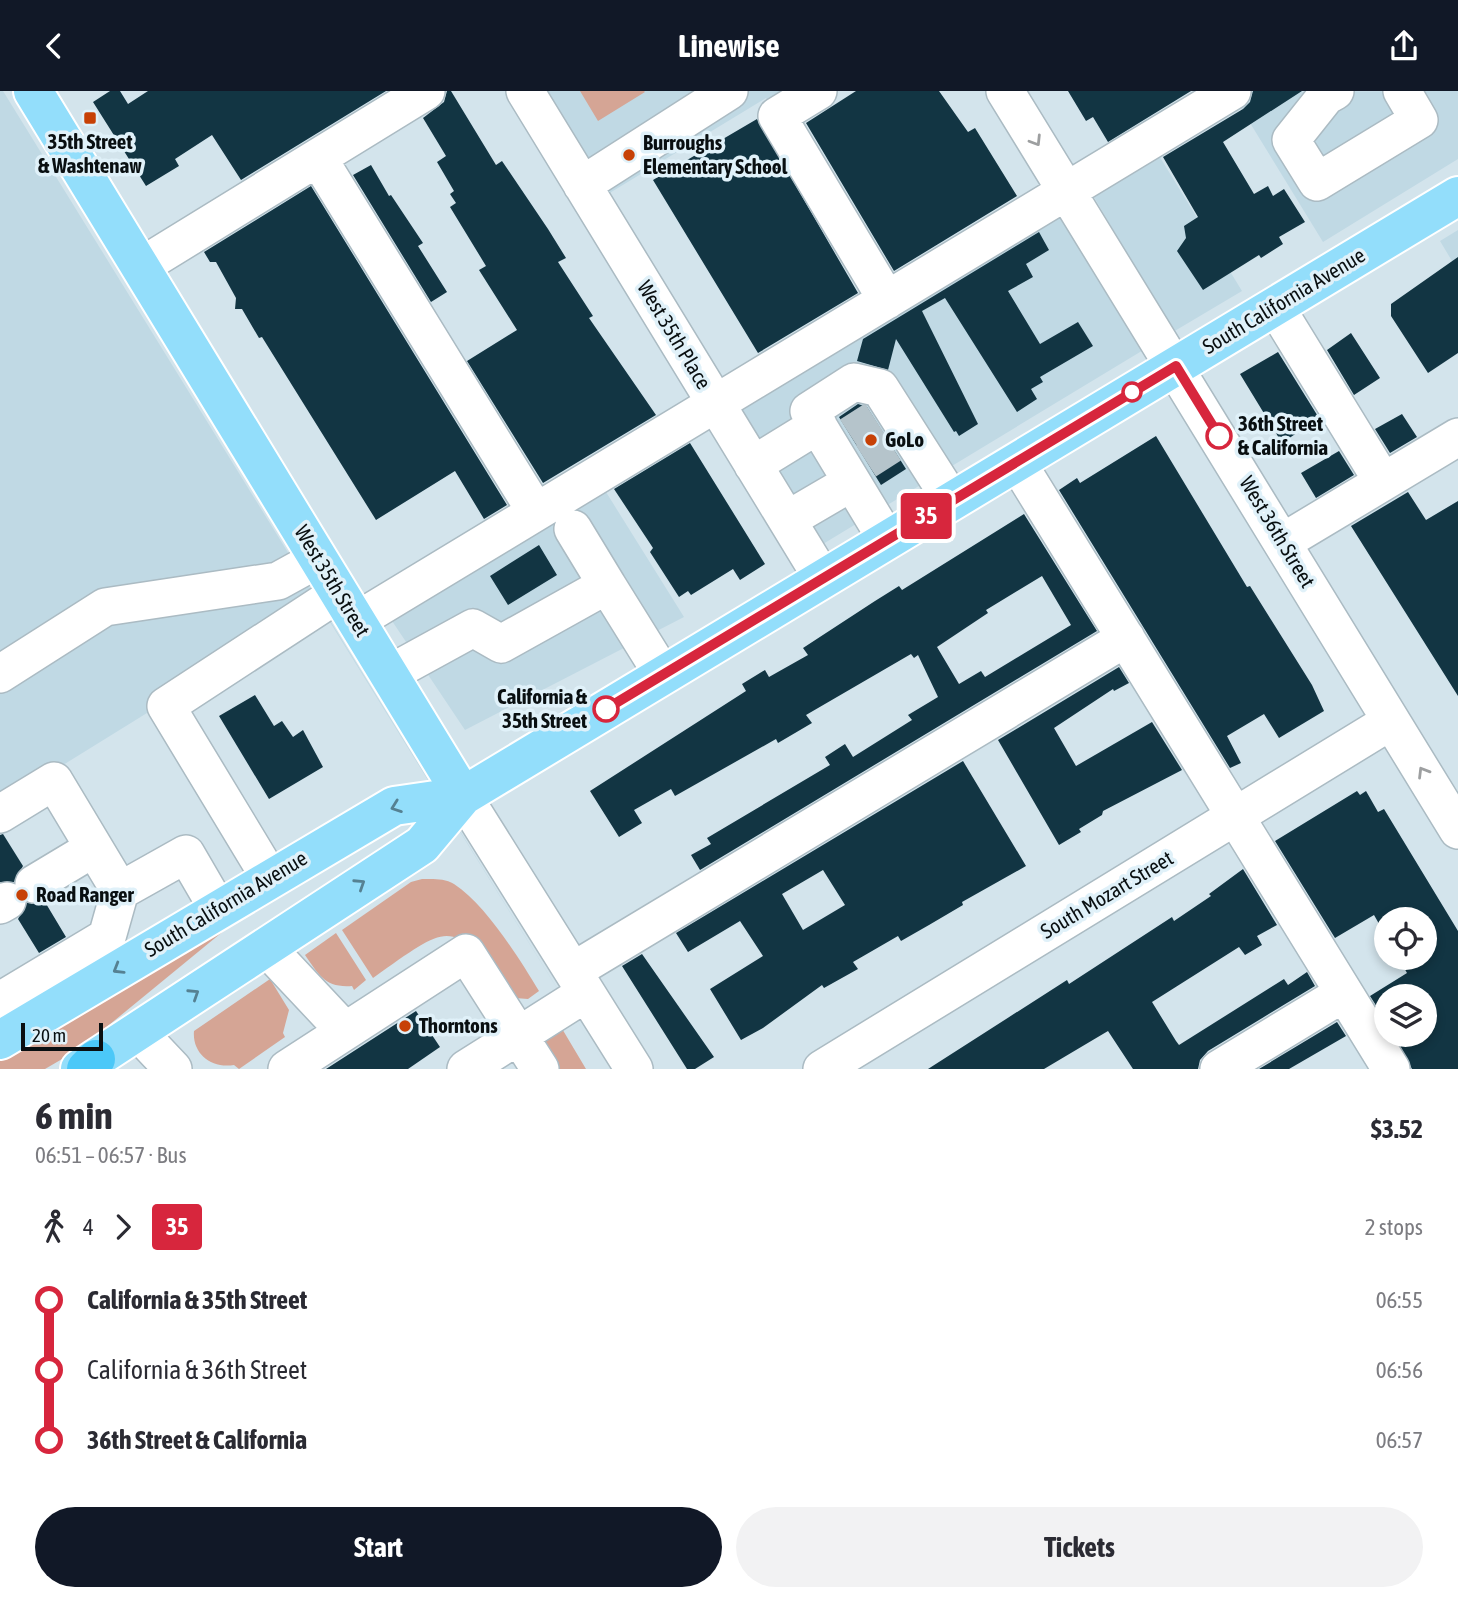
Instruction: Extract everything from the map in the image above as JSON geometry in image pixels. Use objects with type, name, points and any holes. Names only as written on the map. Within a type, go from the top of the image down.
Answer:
[{"type":"main road","name":"West 35th Street","points":[[33,91],[463,796]]},
{"type":"main road","name":"South California Avenue","points":[[87,1066],[422,845],[463,796],[1458,196]]},
{"type":"main road","name":"South California Avenue","points":[[6,1010],[218,909],[394,806],[463,796]]},
{"type":"street","points":[[140,267],[426,91]]},
{"type":"street","name":"West 35th Place","points":[[525,91],[823,579]]},
{"type":"street","points":[[582,185],[729,91]]},
{"type":"street","points":[[818,91],[777,116],[887,300]]},
{"type":"street","name":"West 36th Street","points":[[1005,91],[1458,830]]},
{"type":"street","points":[[270,878],[166,706],[348,607],[536,512],[1232,91]]},
{"type":"street","points":[[1335,91],[1326,96],[1290,140],[1317,182],[1419,120],[1402,91]]},
{"type":"street","points":[[318,158],[536,512]]},
{"type":"street","points":[[1275,306],[1383,482]]},
{"type":"street","points":[[1283,542],[1458,437]]},
{"type":"street","points":[[753,465],[871,451],[952,501]]},
{"type":"street","points":[[787,520],[871,451]]},
{"type":"street","points":[[871,451],[887,540]]},
{"type":"street","points":[[1017,462],[1391,1069]]},
{"type":"street","points":[[573,529],[663,675]]},
{"type":"street","points":[[0,674],[105,607],[278,582],[318,559]]},
{"type":"street","points":[[389,674],[472,628],[501,644],[607,585]]},
{"type":"street","points":[[466,1069],[518,1035],[579,982],[1126,638]]},
{"type":"street","name":"South Mozart Street","points":[[822,1069],[1391,721]]},
{"type":"street","points":[[0,814],[54,781],[120,891]]},
{"type":"street","name":"West 35th Street","points":[[463,796],[634,1069]]},
{"type":"street","points":[[14,896],[94,848]]},
{"type":"street","points":[[6,1010],[107,937],[120,891],[186,854],[218,909]]},
{"type":"street","points":[[265,947],[345,1031]]},
{"type":"street","points":[[287,1069],[466,953],[540,1069]]},
{"type":"street","points":[[1219,1069],[1345,993]]},
{"type":"street","points":[[138,1032],[173,1069]]},
{"type":"shaded area","points":[[0,91],[3,91],[607,1069],[320,606],[0,804]]},
{"type":"shaded area","name":"Burroughs Elementary School","points":[[546,91],[818,91],[777,116],[766,98],[608,194]]},
{"type":"shaded area","points":[[580,91],[644,91],[645,92],[598,121]]},
{"type":"shaded area","points":[[1458,91],[1458,159],[1323,242],[1231,92]]},
{"type":"shaded area","points":[[1150,141],[1242,291],[1173,332],[1084,180]]},
{"type":"shaded area","points":[[1055,198],[1145,349],[823,544],[731,394]]},
{"type":"shaded area","points":[[1458,230],[1458,271],[1440,241]]},
{"type":"shaded area","points":[[596,476],[684,617],[465,730],[382,606]]},
{"type":"shaded area","points":[[422,879],[446,881],[466,893],[490,918],[539,991],[528,999],[515,998],[477,954],[451,936],[437,937],[421,945],[373,978],[342,930],[411,882]]},
{"type":"shaded area","points":[[237,920],[81,1048],[45,1069],[0,1069],[0,1059]]},
{"type":"shaded area","points":[[336,933],[366,980],[354,990],[352,986],[335,985],[324,979],[305,955]]},
{"type":"shaded area","points":[[270,979],[289,1010],[283,1033],[285,1037],[239,1069],[234,1065],[226,1066],[205,1058],[196,1046],[194,1031]]},
{"type":"shaded area","points":[[561,1027],[586,1069],[544,1069],[541,1041]]},
{"type":"building","points":[[110,91],[120,91],[128,104],[148,91],[386,91],[241,180],[212,135],[175,159],[179,166],[146,186],[93,102]]},
{"type":"building","points":[[447,91],[451,91],[496,165],[502,161],[548,229],[566,258],[558,262],[593,316],[589,318],[656,415],[543,483],[467,361],[517,330],[479,270],[486,266],[450,207],[456,203],[450,194],[454,191],[437,162],[446,156],[423,118],[444,102]]},
{"type":"building","points":[[856,91],[939,91],[968,132],[975,128],[1017,196],[894,271],[806,123]]},
{"type":"building","points":[[1068,91],[1191,91],[1108,142],[1093,117],[1086,121]]},
{"type":"building","points":[[1253,91],[1302,91],[1223,142],[1254,194],[1268,186],[1273,196],[1284,189],[1305,222],[1279,237],[1283,244],[1261,258],[1259,255],[1203,290],[1177,251],[1186,238],[1184,226],[1198,217],[1163,157],[1243,109],[1250,102]]},
{"type":"building","points":[[757,119],[858,293],[758,353],[653,180]]},
{"type":"building","points":[[371,165],[389,196],[391,195],[423,243],[418,246],[447,292],[431,302],[353,175]]},
{"type":"building","points":[[311,186],[507,505],[484,519],[455,471],[376,520],[262,337],[259,338],[242,309],[235,309],[236,298],[216,262],[210,262],[204,252]]},
{"type":"building","points":[[1039,232],[1049,250],[1026,264],[1033,277],[1008,291],[1040,344],[1078,322],[1093,346],[1040,377],[1043,382],[1031,389],[1037,399],[1017,412],[945,298],[922,311],[978,424],[959,436],[954,432],[896,339],[888,370],[857,361],[863,339]]},
{"type":"building","points":[[1458,257],[1458,353],[1428,373],[1391,316],[1391,304]]},
{"type":"building","points":[[1351,333],[1380,378],[1354,395],[1327,350]]},
{"type":"building","points":[[1278,352],[1319,418],[1282,443],[1240,374]]},
{"type":"building","name":"GoLo","points":[[858,404],[867,407],[906,469],[881,485],[839,417]]},
{"type":"building","points":[[1402,414],[1417,437],[1390,453],[1375,429]]},
{"type":"building","points":[[1156,436],[1247,587],[1250,586],[1312,685],[1324,711],[1279,738],[1264,714],[1227,736],[1241,763],[1230,768],[1059,490],[1077,478],[1080,483]]},
{"type":"building","points":[[690,443],[765,564],[740,580],[733,569],[691,595],[688,591],[679,597],[650,552],[653,548],[614,489]]},
{"type":"building","points":[[1339,451],[1354,475],[1316,498],[1301,473]]},
{"type":"building","points":[[1408,492],[1426,520],[1458,501],[1458,696],[1351,526]]},
{"type":"building","points":[[1024,514],[1097,631],[700,870],[691,855],[711,844],[707,838],[830,765],[825,757],[845,744],[853,757],[912,720],[908,715],[938,697],[918,655],[914,658],[911,654],[806,715],[812,723],[778,743],[776,739],[675,796],[671,789],[634,810],[642,823],[619,837],[590,791],[746,691],[742,684],[765,670],[769,677],[808,655],[803,648],[899,586],[902,590]],"holes":[[[1042,576],[1071,625],[985,677],[981,671],[959,684],[937,647],[988,613],[986,610]]]},
{"type":"building","points":[[539,545],[557,575],[508,605],[490,576]]},
{"type":"building","points":[[1119,667],[1129,683],[1114,691],[1113,689],[1054,728],[1076,766],[1152,722],[1182,770],[1103,811],[1102,815],[1079,829],[1081,832],[1059,845],[998,740]]},
{"type":"building","points":[[255,695],[274,726],[282,721],[293,737],[303,730],[323,767],[269,799],[219,716]]},
{"type":"building","points":[[963,761],[1026,866],[901,941],[898,936],[853,962],[858,969],[824,988],[822,985],[763,1028],[741,1040],[710,989],[763,956],[740,921],[688,952],[676,933]],"holes":[[[823,870],[845,905],[803,930],[782,894]]]},
{"type":"building","points":[[1357,791],[1360,795],[1366,791],[1378,812],[1384,809],[1458,931],[1458,1069],[1412,1069],[1401,1047],[1437,1047],[1437,984],[1389,984],[1407,973],[1405,970],[1437,970],[1437,907],[1374,907],[1374,915],[1335,938],[1275,841]]},
{"type":"building","points":[[3,834],[23,866],[14,882],[0,882],[0,835]]},
{"type":"building","points":[[1243,869],[1277,925],[1257,936],[1262,945],[1245,955],[1239,947],[1152,1002],[1176,1041],[1179,1045],[1284,979],[1288,985],[1307,972],[1315,986],[1208,1051],[1200,1060],[1198,1069],[1133,1069],[1108,1031],[1044,1069],[928,1069],[1067,980],[1069,984],[1172,917],[1174,921],[1211,896],[1209,894]]},
{"type":"building","points":[[45,902],[66,937],[39,953],[18,919],[27,903]]},
{"type":"building","points":[[642,954],[714,1057],[695,1069],[687,1069],[622,966]]},
{"type":"building","name":"Thorntons","points":[[416,1011],[440,1047],[408,1069],[326,1069]]},
{"type":"building","points":[[1337,1022],[1346,1036],[1289,1069],[1259,1069]]},
{"type":"tunnel","points":[[850,435],[875,419]]},
{"type":"tunnel","points":[[866,461],[891,445]]},
{"type":"bus line","name":"35","points":[[606,709],[1176,366],[1219,436]]},
{"type":"place","name":"35th Street & Washtenaw","points":[[90,118]]},
{"type":"place","name":"Burroughs Elementary School","points":[[629,155]]},
{"type":"place","name":"36th Street & California","points":[[1219,436]]},
{"type":"place","name":"GoLo","points":[[871,440]]},
{"type":"place","name":"California & 35th Street","points":[[606,709]]},
{"type":"place","name":"Road Ranger","points":[[22,895]]},
{"type":"place","name":"Thorntons","points":[[405,1026]]}]
